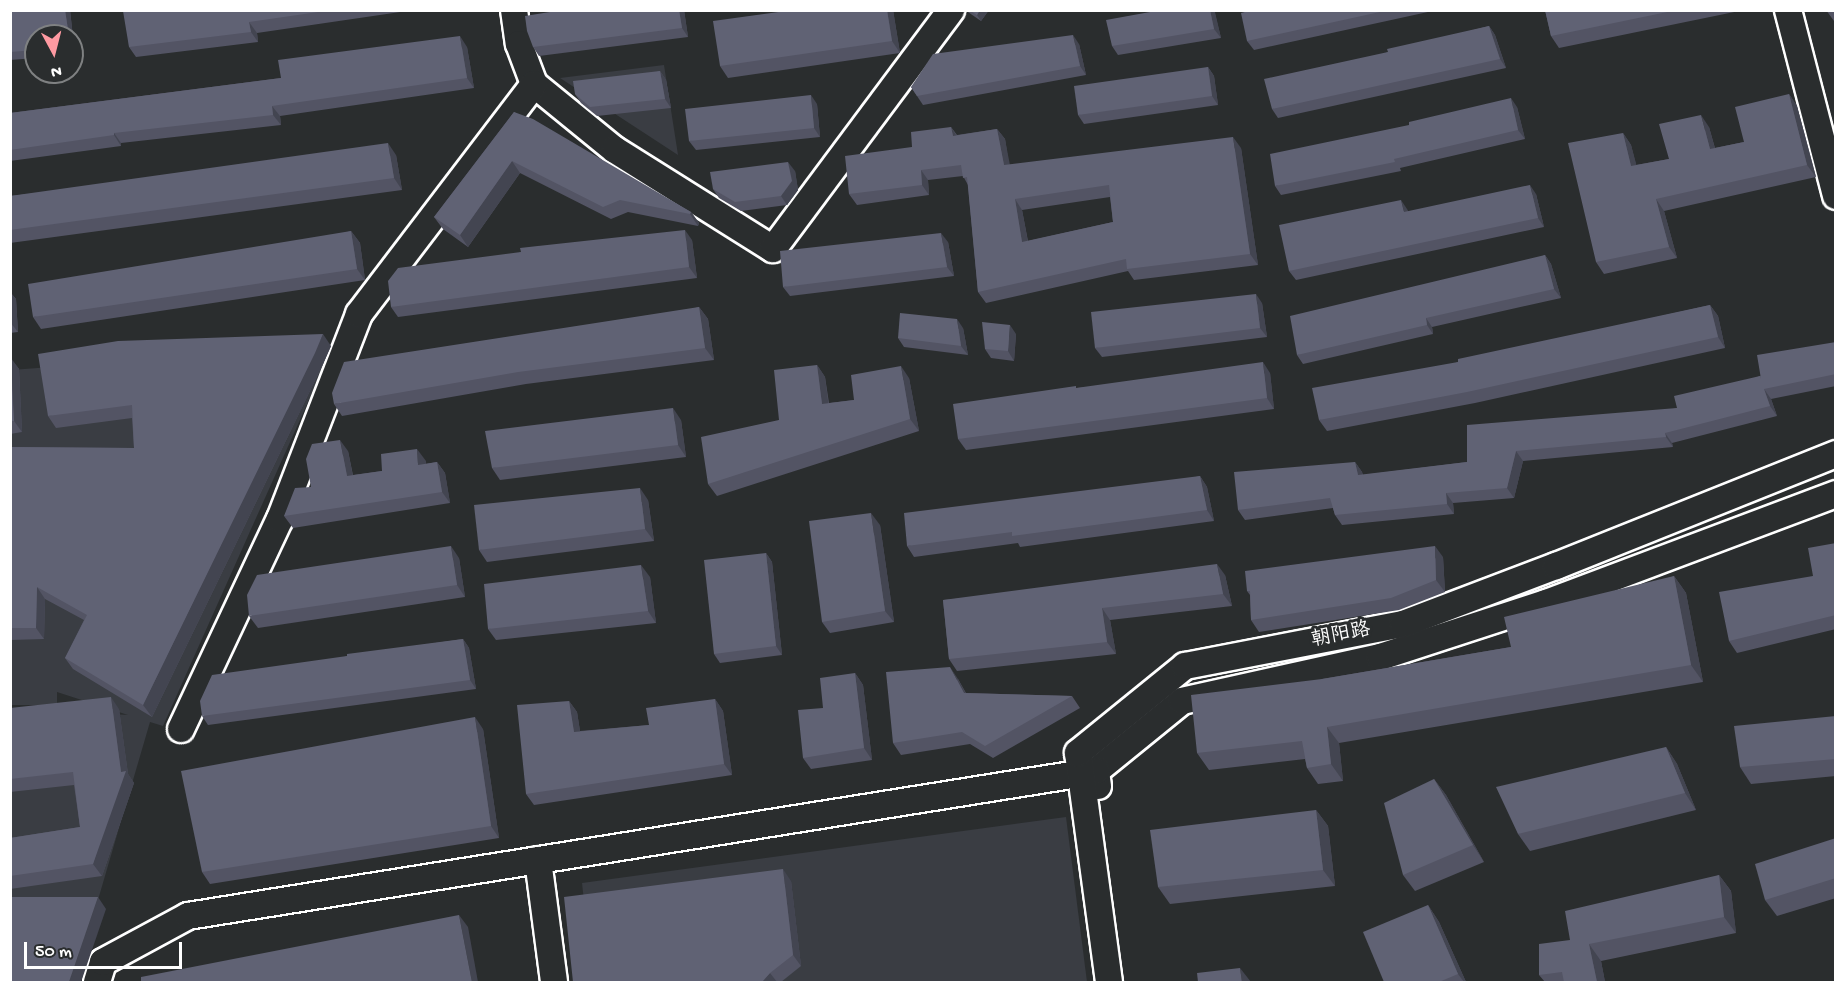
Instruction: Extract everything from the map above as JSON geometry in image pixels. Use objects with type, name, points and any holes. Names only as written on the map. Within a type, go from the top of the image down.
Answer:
[{"type":"street","points":[[514,10],[519,44],[534,84],[615,150],[773,249],[951,10]]},
{"type":"street","points":[[1788,10],[1836,196]]},
{"type":"street","points":[[181,729],[280,519],[359,314],[534,84]]},
{"type":"street","name":"朝阳路","points":[[1124,982],[1088,772],[1078,753],[1185,666],[1403,624],[1568,562],[1836,454]]},
{"type":"street","name":"朝阳路","points":[[1088,772],[1182,701],[1380,657],[1546,603],[1836,494]]},
{"type":"street","points":[[97,982],[103,963],[188,916],[1088,772]]},
{"type":"street","name":"朝阳路","points":[[1088,772],[1109,982]]},
{"type":"street","points":[[538,860],[554,982]]},
{"type":"shaded area","points":[[664,65],[678,155],[560,78]]},
{"type":"shaded area","points":[[333,346],[163,726],[150,722],[74,982],[11,982],[10,708],[128,715],[57,692],[57,705],[11,705],[11,370]]},
{"type":"shaded area","points":[[1066,817],[1087,982],[593,982],[582,883]]},
{"type":"building","points":[[10,10],[65,10],[67,24],[24,24],[24,51],[10,52]]},
{"type":"building","points":[[332,10],[249,22],[251,32],[129,47],[123,11]]},
{"type":"building","points":[[562,10],[679,10],[682,28],[533,47],[527,31],[525,16]]},
{"type":"building","points":[[793,10],[887,10],[892,41],[720,66],[713,21]]},
{"type":"building","points":[[969,10],[980,10],[977,15]]},
{"type":"building","points":[[1161,10],[1210,10],[1214,29],[1112,46],[1106,20]]},
{"type":"building","points":[[1252,10],[1389,10],[1247,41],[1241,13]]},
{"type":"building","points":[[1545,10],[1677,10],[1551,36]]},
{"type":"building","points":[[1489,26],[1500,59],[1272,109],[1264,79],[1388,52],[1387,49]]},
{"type":"building","points":[[1073,35],[1080,66],[917,96],[911,87],[933,54]]},
{"type":"building","points":[[460,36],[467,78],[272,106],[273,115],[114,133],[114,135],[10,150],[10,113],[281,78],[278,60]]},
{"type":"building","points":[[1208,67],[1212,96],[1078,115],[1074,86]]},
{"type":"building","points":[[660,71],[665,99],[590,107],[575,94],[573,81]]},
{"type":"building","points":[[1789,94],[1807,165],[1656,199],[1669,247],[1596,262],[1568,143],[1623,133],[1631,166],[1669,159],[1659,124],[1701,115],[1710,149],[1744,142],[1735,107]]},
{"type":"building","points":[[811,95],[814,128],[689,141],[685,109]]},
{"type":"building","points":[[1511,98],[1518,130],[1394,159],[1395,162],[1275,186],[1270,154],[1409,125],[1409,122]]},
{"type":"building","points":[[514,112],[533,119],[691,212],[690,214],[620,200],[603,207],[512,161],[460,235],[434,217]]},
{"type":"building","points":[[951,127],[953,136],[997,129],[1004,165],[1233,137],[1250,254],[1127,269],[1126,259],[978,292],[967,177],[963,178],[961,165],[921,170],[922,185],[849,194],[845,156],[912,147],[911,132]],"holes":[[[1109,185],[1113,222],[1022,242],[1015,199]]]},
{"type":"building","points":[[388,143],[394,178],[10,230],[10,196]]},
{"type":"building","points":[[788,162],[792,181],[781,196],[735,202],[713,189],[710,172]]},
{"type":"building","points":[[1530,185],[1538,218],[1289,271],[1279,225],[1401,200],[1404,212]]},
{"type":"building","points":[[685,230],[689,267],[391,307],[388,281],[398,268],[521,252],[520,248]]},
{"type":"building","points":[[351,231],[357,269],[33,317],[28,284]]},
{"type":"building","points":[[941,233],[947,267],[783,287],[780,251]]},
{"type":"building","points":[[1545,255],[1554,289],[1426,318],[1427,325],[1297,355],[1290,316]]},
{"type":"building","points":[[1256,294],[1260,328],[1095,348],[1091,312]]},
{"type":"building","points":[[1710,305],[1718,337],[1467,392],[1319,420],[1312,388],[1458,362],[1458,359]]},
{"type":"building","points":[[699,307],[705,348],[518,372],[334,404],[332,393],[344,362]]},
{"type":"building","points":[[900,313],[957,319],[961,346],[898,338]]},
{"type":"building","points":[[982,322],[1010,325],[1008,351],[985,349]]},
{"type":"building","points":[[323,334],[143,705],[65,658],[87,615],[37,587],[36,628],[10,628],[10,447],[134,448],[132,405],[48,416],[38,354],[118,341]]},
{"type":"building","points":[[1836,342],[1836,374],[1764,389],[1770,406],[1665,433],[1666,437],[1516,451],[1507,488],[1446,493],[1447,504],[1335,515],[1330,498],[1238,510],[1234,472],[1355,462],[1358,475],[1467,462],[1467,425],[1677,408],[1674,396],[1760,376],[1761,379],[1757,355]]},
{"type":"building","points":[[10,358],[14,421],[10,421]]},
{"type":"building","points":[[1263,362],[1267,398],[958,439],[953,404]]},
{"type":"building","points":[[817,365],[822,404],[854,400],[851,375],[901,366],[910,419],[708,484],[701,437],[779,420],[774,370]]},
{"type":"building","points":[[673,408],[678,445],[492,468],[485,431]]},
{"type":"building","points":[[340,440],[347,476],[382,471],[381,454],[417,449],[418,465],[437,462],[442,492],[284,516],[295,488],[311,487],[306,459],[312,444]]},
{"type":"building","points":[[1200,476],[1207,510],[1012,536],[1012,532],[907,546],[904,513]]},
{"type":"building","points":[[640,488],[645,529],[479,550],[474,505]]},
{"type":"building","points":[[871,513],[885,611],[822,622],[809,521]]},
{"type":"building","points":[[1836,543],[1836,615],[1729,641],[1719,592],[1813,576],[1808,548]]},
{"type":"building","points":[[451,546],[457,585],[249,616],[247,595],[257,575]]},
{"type":"building","points":[[1435,546],[1436,580],[1391,598],[1251,620],[1250,591],[1247,591],[1245,571]]},
{"type":"building","points":[[766,553],[776,646],[714,654],[704,560]]},
{"type":"building","points":[[1217,564],[1223,594],[1102,608],[1107,642],[949,659],[943,600]]},
{"type":"building","points":[[641,565],[648,611],[488,629],[484,584]]},
{"type":"building","points":[[1674,576],[1691,665],[1327,727],[1331,764],[1307,768],[1302,741],[1197,753],[1191,695],[1322,679],[1511,647],[1504,617]]},
{"type":"building","points":[[463,639],[470,680],[202,716],[200,701],[212,675]]},
{"type":"building","points":[[950,667],[964,693],[1072,696],[985,746],[962,732],[893,743],[886,672]]},
{"type":"building","points":[[855,673],[864,748],[803,758],[798,710],[823,708],[820,678]]},
{"type":"building","points":[[111,697],[121,772],[126,771],[93,864],[10,876],[10,838],[80,827],[73,772],[10,779],[10,708]]},
{"type":"building","points":[[715,699],[724,764],[526,794],[517,705],[569,701],[574,732],[649,725],[646,708]]},
{"type":"building","points":[[1836,716],[1836,759],[1740,767],[1734,726]]},
{"type":"building","points":[[475,717],[491,826],[202,872],[181,771]]},
{"type":"building","points":[[1666,747],[1685,793],[1518,834],[1496,787]]},
{"type":"building","points":[[1434,779],[1473,845],[1403,875],[1384,803]]},
{"type":"building","points":[[1316,810],[1323,870],[1158,887],[1150,830]]},
{"type":"building","points":[[1836,838],[1836,878],[1765,900],[1755,864]]},
{"type":"building","points":[[783,869],[793,955],[762,982],[573,982],[564,897]]},
{"type":"building","points":[[1719,875],[1724,917],[1589,944],[1597,982],[1564,982],[1562,972],[1539,975],[1539,944],[1570,940],[1565,911]]},
{"type":"building","points":[[10,897],[98,897],[69,982],[10,982]]},
{"type":"building","points":[[1428,905],[1458,974],[1439,982],[1384,982],[1363,932]]},
{"type":"building","points":[[459,915],[472,982],[141,982],[141,977]]},
{"type":"building","points":[[1240,968],[1242,982],[1198,982],[1197,973]]}]
